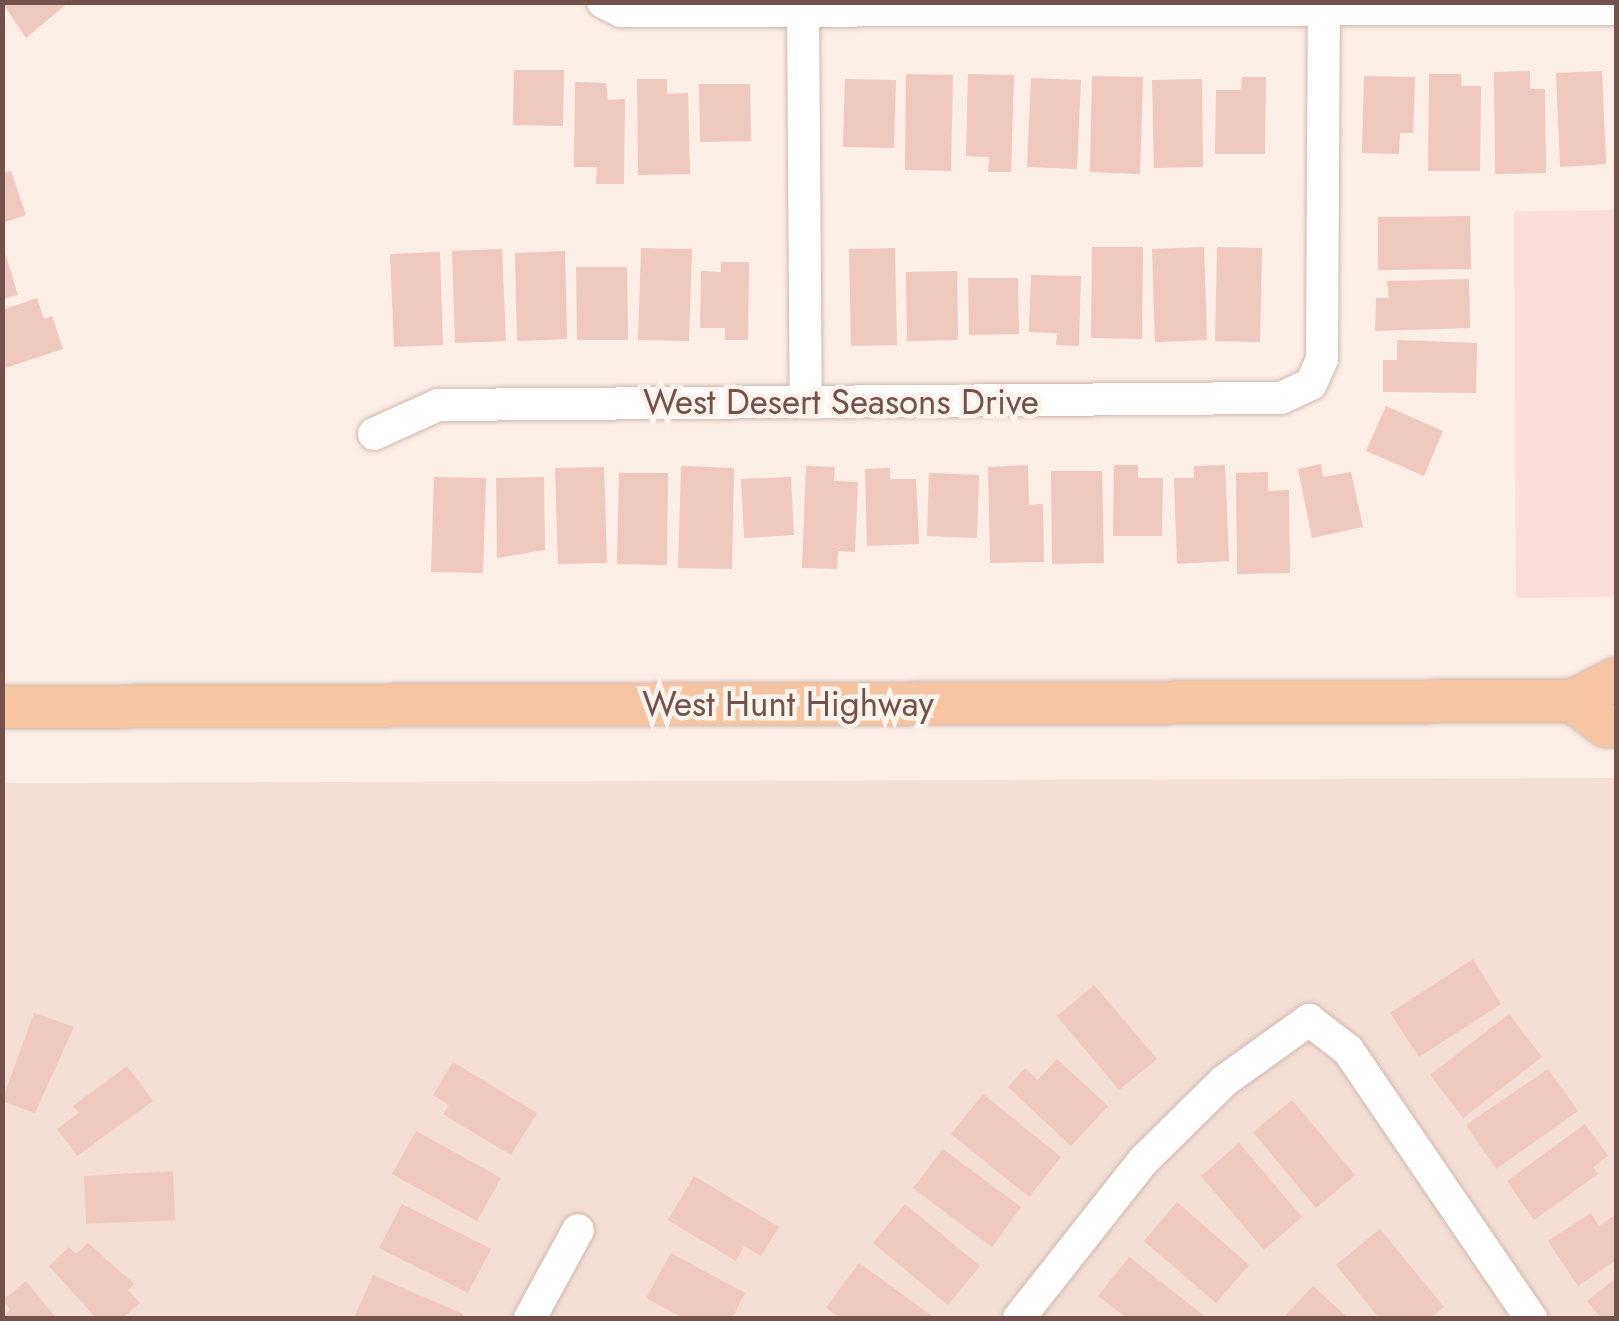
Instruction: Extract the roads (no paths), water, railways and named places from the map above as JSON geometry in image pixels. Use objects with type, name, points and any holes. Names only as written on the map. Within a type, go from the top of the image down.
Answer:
[{"type":"main road","name":"West Hunt Highway","points":[[2,707],[1573,701],[1616,678]]},
{"type":"main road","points":[[1573,701],[1606,726],[1616,726]]},
{"type":"street","points":[[603,2],[621,11],[1616,9]]},
{"type":"street","name":"West Desert Seasons Drive","points":[[374,434],[438,405],[1281,398],[1311,384],[1322,359],[1324,7]]},
{"type":"street","points":[[803,10],[806,402]]},
{"type":"street","points":[[1019,1318],[1144,1160],[1224,1081],[1310,1020],[1348,1050],[1531,1318]]},
{"type":"street","points":[[530,1318],[578,1230]]}]
